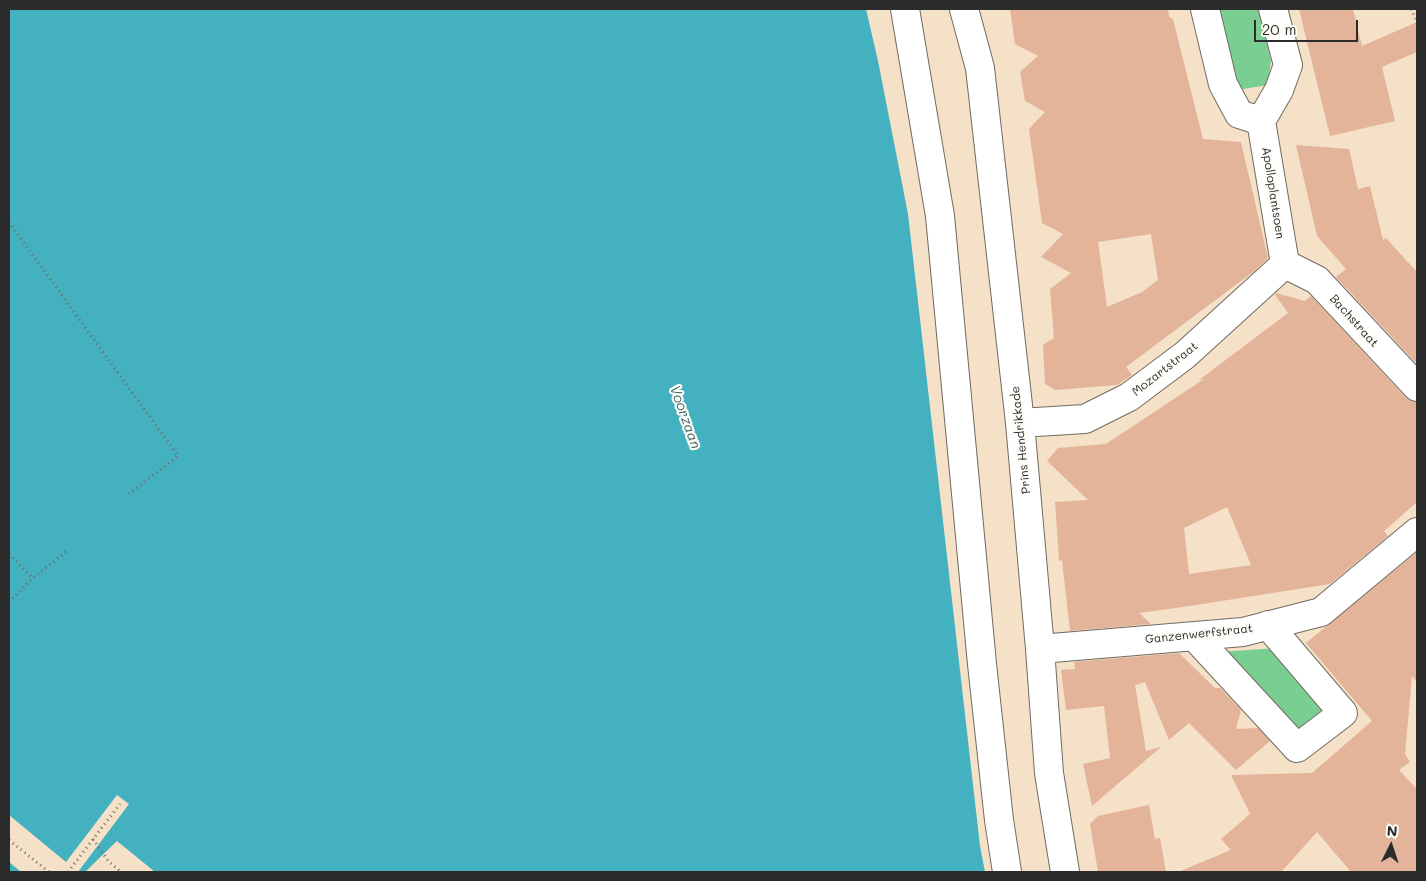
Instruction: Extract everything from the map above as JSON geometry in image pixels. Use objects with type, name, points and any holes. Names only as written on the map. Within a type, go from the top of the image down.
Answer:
[{"type":"street","points":[[904,9],[940,216],[983,674],[999,820],[1007,872]]},
{"type":"street","name":"Prins Hendrikkade","points":[[964,9],[980,68],[1020,423],[1049,773],[1065,872]]},
{"type":"street","points":[[1205,9],[1223,84],[1240,114],[1261,121],[1279,90],[1288,65],[1273,9]]},
{"type":"street","name":"Apolloplantsoen","points":[[1261,121],[1285,264]]},
{"type":"street","name":"Mozartstraat","points":[[1020,423],[1085,419],[1129,397],[1185,355],[1285,264]]},
{"type":"street","name":"Bachstraat","points":[[1285,264],[1317,280],[1417,388]]},
{"type":"street","name":"Ganzenwerfstraat","points":[[1040,649],[1243,632],[1321,612],[1415,540]]},
{"type":"street","points":[[1194,636],[1297,748],[1343,713],[1268,625]]},
{"type":"path","points":[[1411,9],[1417,22]]},
{"type":"path","points":[[9,222],[178,456],[129,494]]},
{"type":"path","points":[[9,602],[33,578],[68,550]]},
{"type":"path","points":[[9,554],[33,578]]},
{"type":"path","points":[[68,872],[120,804]]},
{"type":"path","points":[[92,839],[109,862],[121,872]]},
{"type":"path","points":[[9,840],[49,872]]},
{"type":"green space","points":[[1214,9],[1258,9],[1271,61],[1268,85],[1237,90]]},
{"type":"green space","points":[[1279,648],[1334,708],[1297,737],[1217,652]]},
{"type":"water","name":"Voorzaan","points":[[9,9],[866,9],[908,214],[980,846],[985,872],[155,872],[117,841],[85,872],[9,872]]},
{"type":"pier","points":[[117,795],[129,804],[78,872],[21,872],[9,862],[9,815],[66,862]]},
{"type":"building","points":[[1010,9],[1168,9],[1169,17],[1173,19],[1203,139],[1241,142],[1268,258],[1253,272],[1126,367],[1132,375],[1117,385],[1055,390],[1045,384],[1043,345],[1054,338],[1050,289],[1071,273],[1041,257],[1063,234],[1042,223],[1029,129],[1045,112],[1025,101],[1020,72],[1038,56],[1015,44]],"holes":[[[1151,234],[1158,280],[1142,292],[1107,307],[1098,242]]]},
{"type":"building","points":[[1299,9],[1353,9],[1362,46],[1417,22],[1417,52],[1382,67],[1395,121],[1330,136]]},
{"type":"building","points":[[1296,145],[1349,149],[1358,189],[1370,186],[1383,240],[1386,238],[1417,272],[1417,364],[1336,277],[1346,269],[1317,236]]},
{"type":"building","points":[[1276,293],[1305,301],[1311,296],[1406,398],[1412,402],[1417,402],[1417,502],[1384,531],[1388,536],[1330,584],[1139,613],[1151,624],[1070,631],[1062,560],[1059,561],[1055,502],[1088,500],[1047,461],[1058,448],[1106,444],[1204,379],[1199,380],[1288,313],[1275,295]],"holes":[[[1227,507],[1251,565],[1189,574],[1184,528]]]},
{"type":"building","points":[[1417,552],[1417,682],[1412,676],[1405,754],[1410,762],[1399,770],[1417,789],[1417,872],[1351,872],[1317,832],[1281,872],[1178,872],[1231,850],[1221,839],[1250,814],[1231,775],[1312,773],[1372,721],[1306,643]]},
{"type":"building","points":[[1179,653],[1215,688],[1220,688],[1241,710],[1236,729],[1258,728],[1270,741],[1236,770],[1189,723],[1169,740],[1145,682],[1135,685],[1146,751],[1161,747],[1092,806],[1083,764],[1110,758],[1104,706],[1066,710],[1061,670],[1075,669],[1074,662]]},
{"type":"building","points":[[1149,805],[1155,839],[1160,838],[1166,872],[1098,872],[1090,824],[1098,816]]}]
